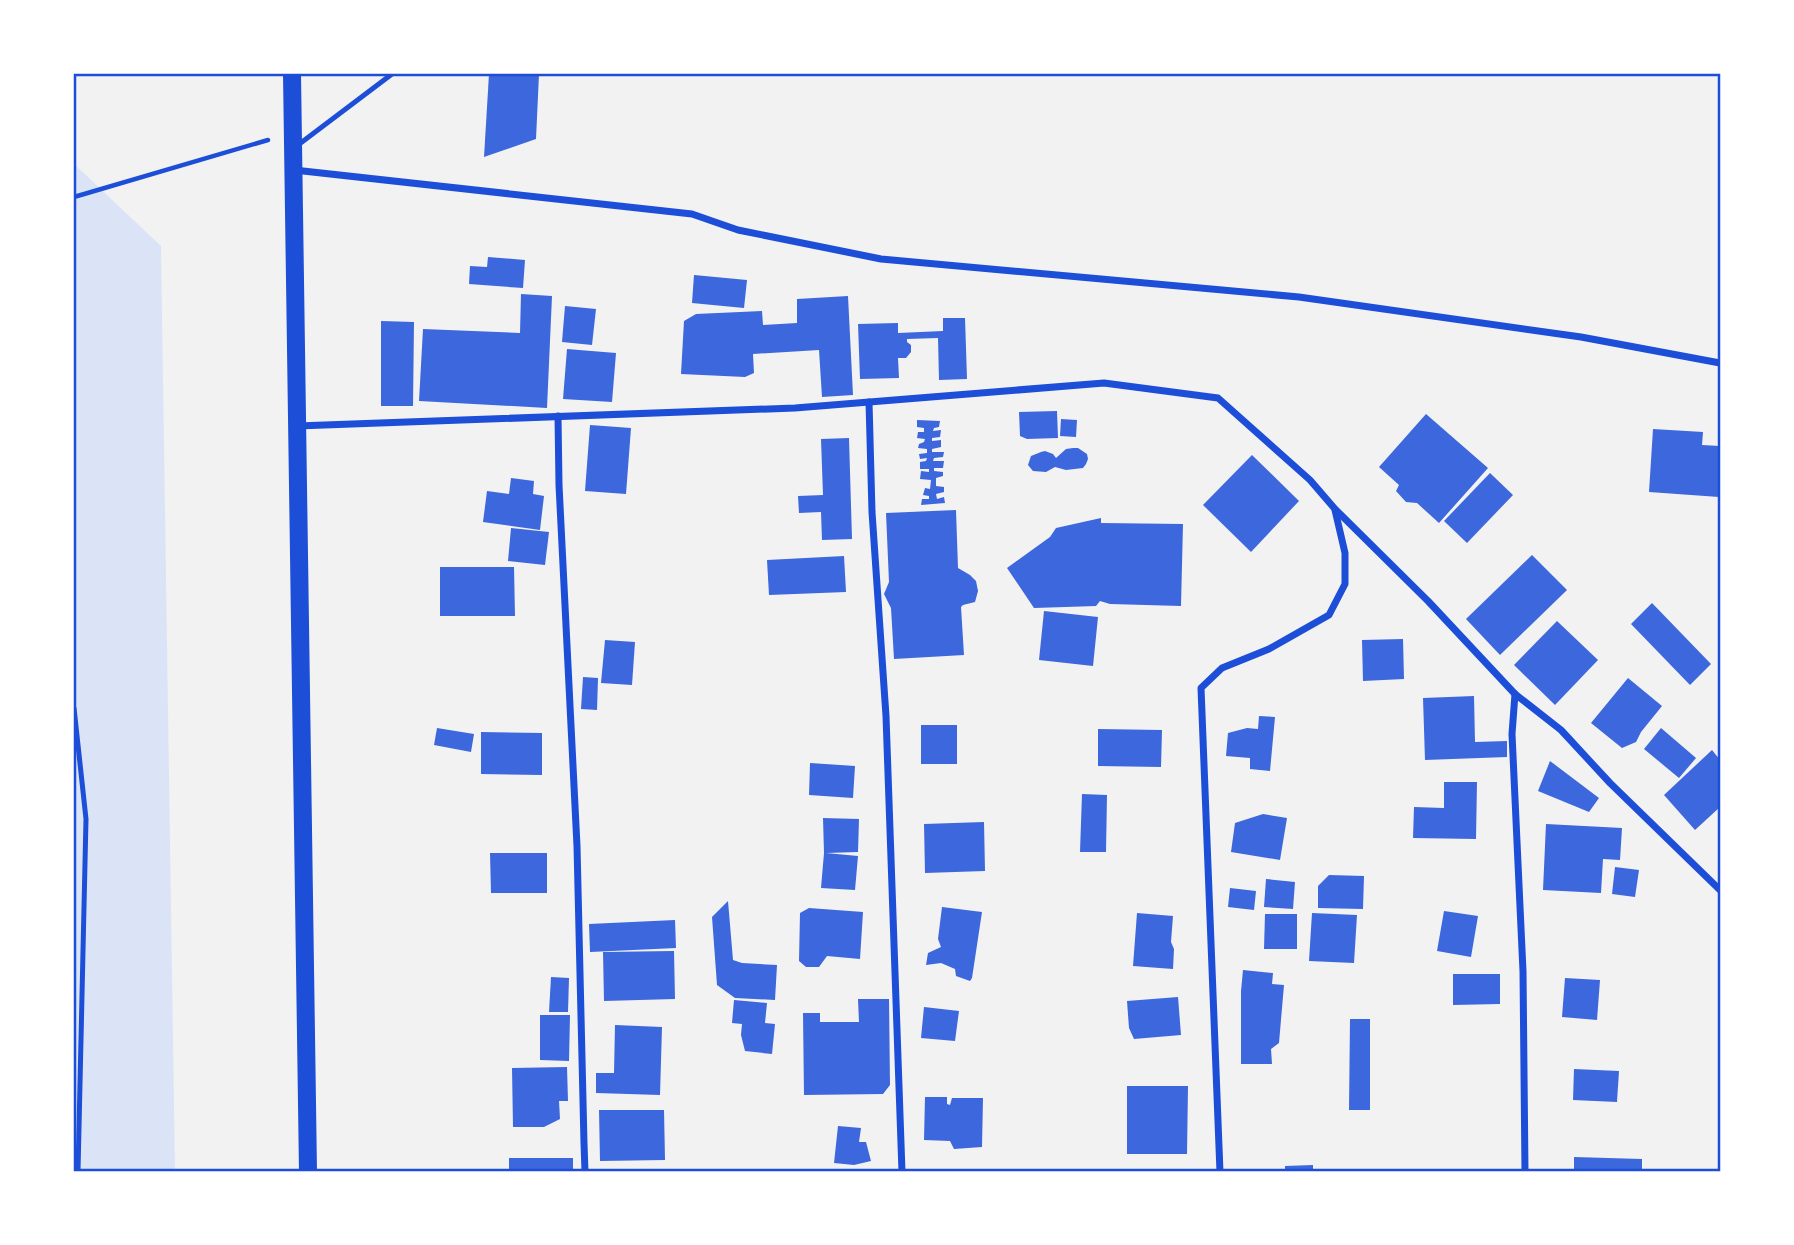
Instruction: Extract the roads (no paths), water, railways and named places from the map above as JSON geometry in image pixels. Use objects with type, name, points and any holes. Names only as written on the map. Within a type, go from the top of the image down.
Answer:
[{"type":"main road","points":[[292,74],[308,1171]]},
{"type":"street","points":[[293,170],[692,214],[738,230],[881,259],[1299,298],[1581,337],[1720,363]]},
{"type":"street","points":[[297,426],[795,408],[1104,383],[1218,398],[1310,480],[1515,694],[1561,730],[1610,783],[1720,890]]},
{"type":"street","points":[[869,402],[872,512],[886,716],[902,1171]]},
{"type":"street","points":[[558,416],[577,846],[583,1143],[586,1171]]},
{"type":"street","points":[[1220,1171],[1200,688],[1222,668],[1269,649],[1329,615],[1345,584],[1345,553],[1335,509]]},
{"type":"street","points":[[1515,694],[1513,734],[1523,971],[1525,1171]]},
{"type":"lane","points":[[292,141],[392,74]]},
{"type":"lane","points":[[74,708],[86,820],[78,1171]]}]
